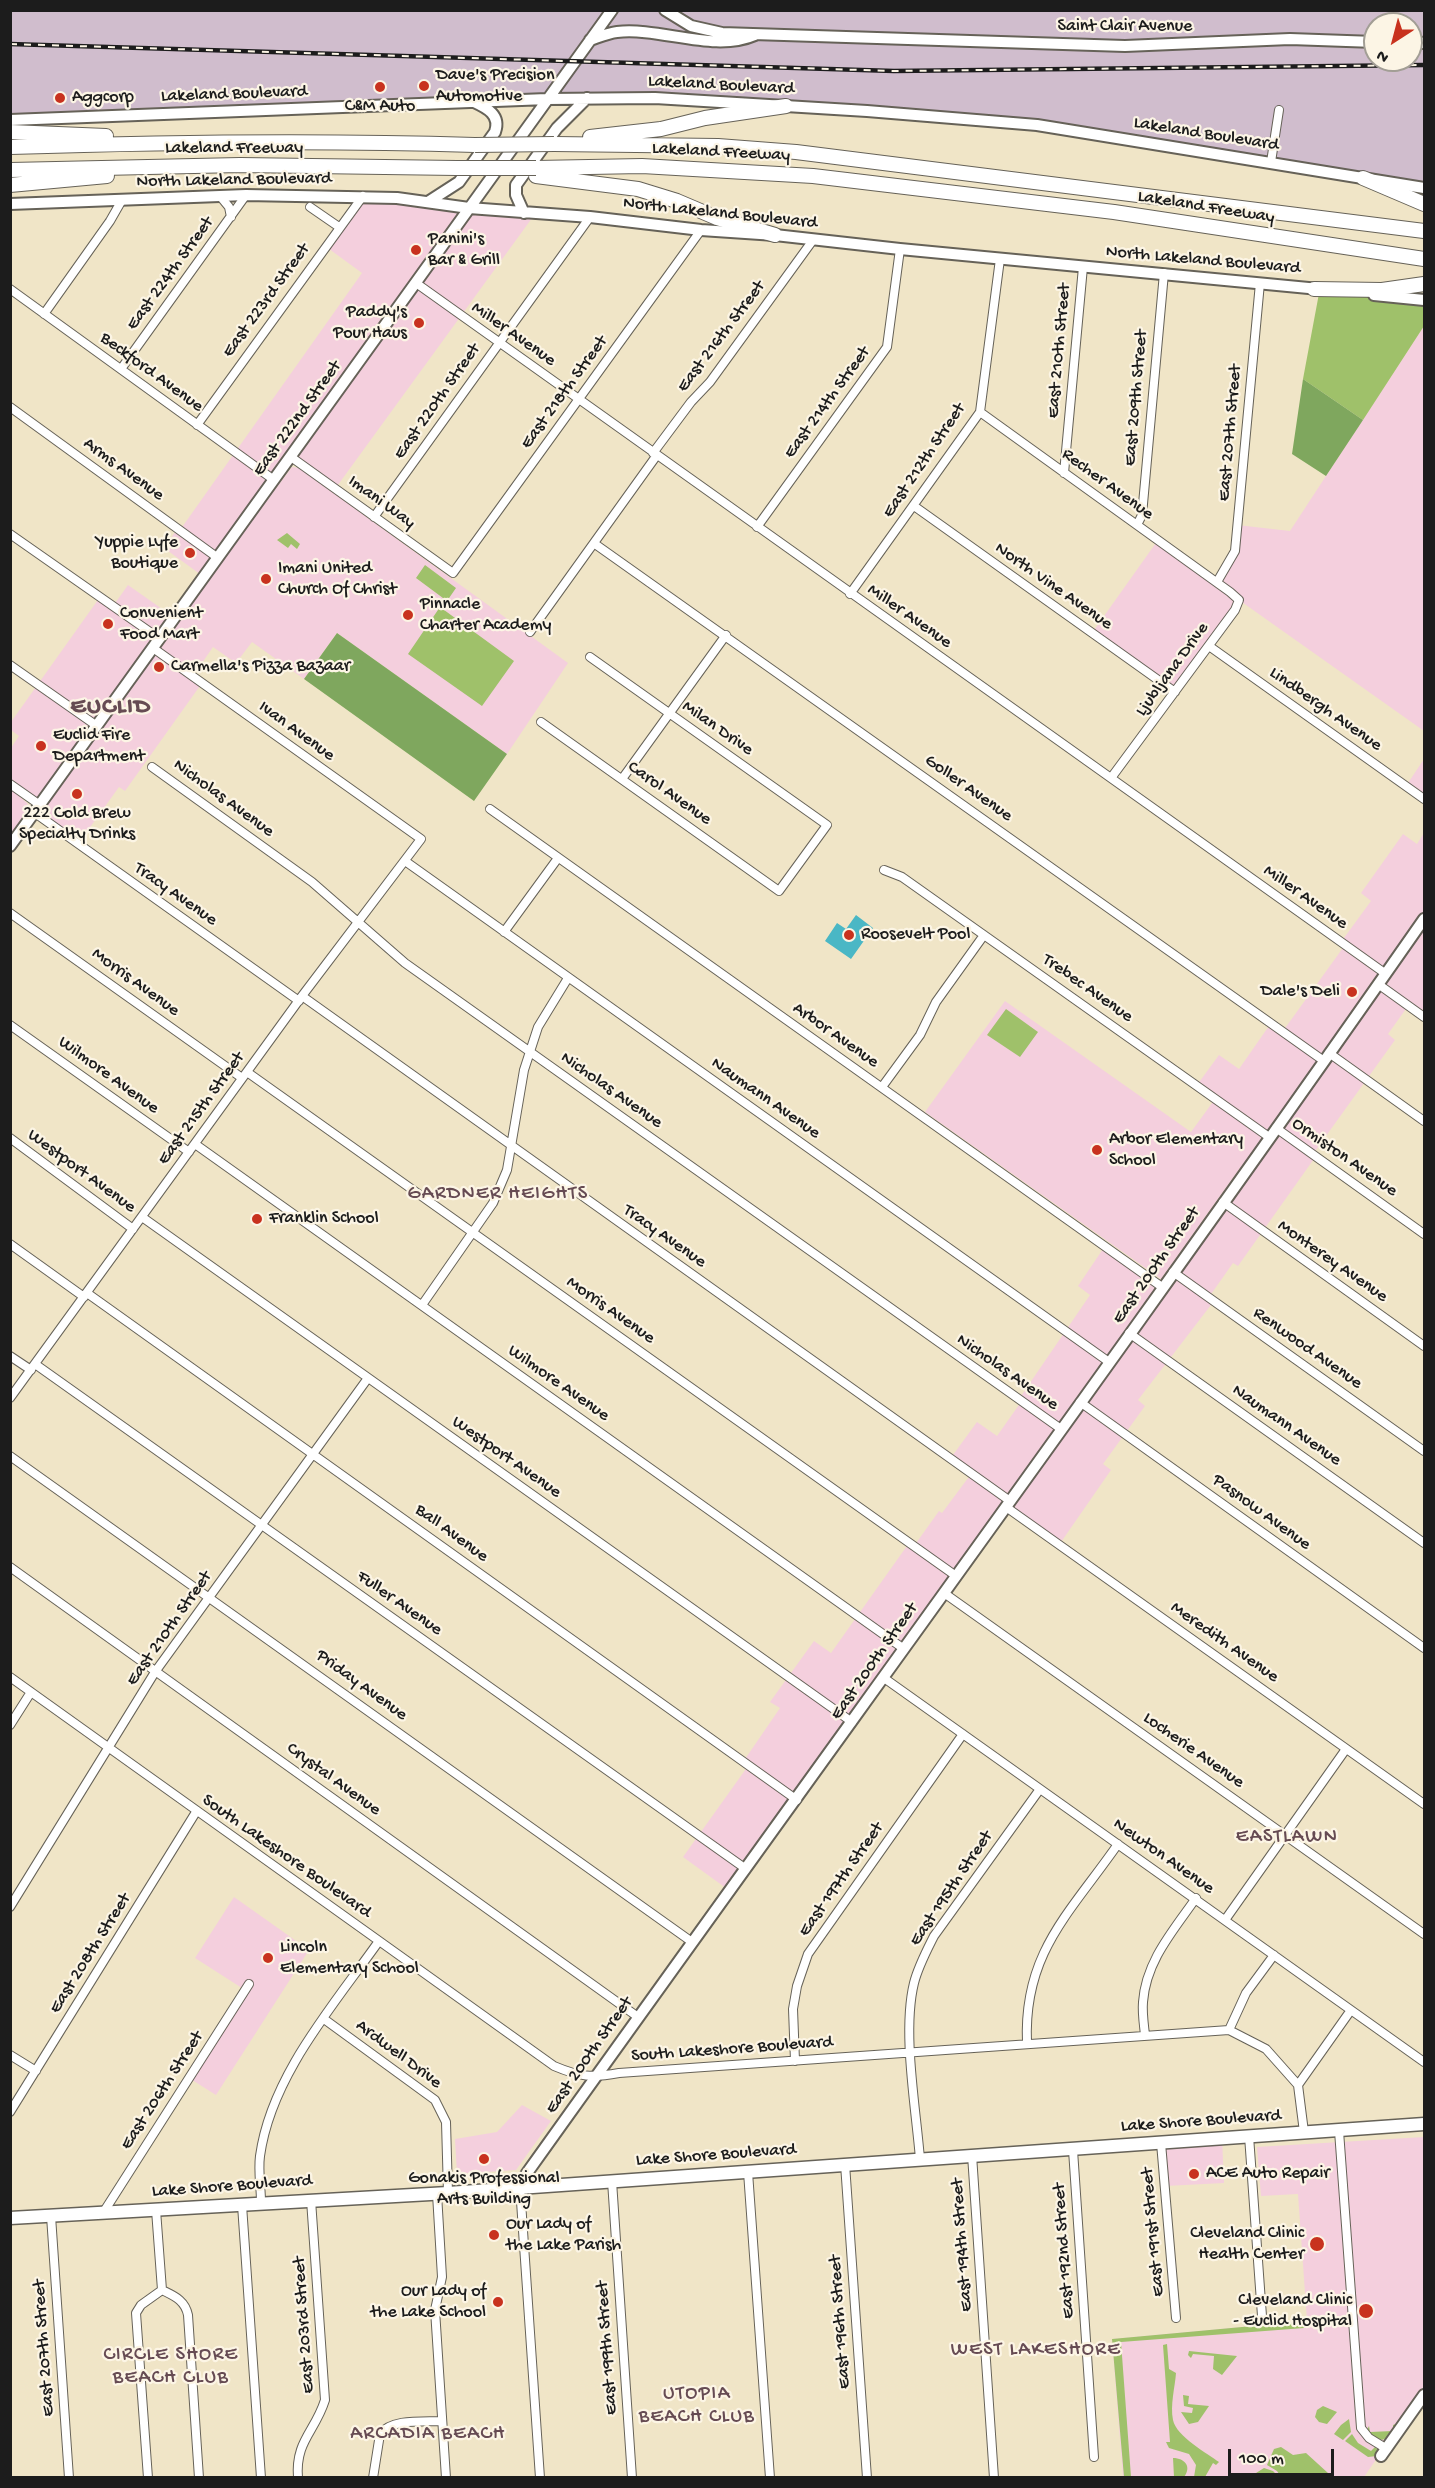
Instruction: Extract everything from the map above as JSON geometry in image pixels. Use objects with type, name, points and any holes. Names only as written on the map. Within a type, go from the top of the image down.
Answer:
[{"type":"highway","points":[[554,144],[582,137],[661,129],[705,118],[786,106]]},
{"type":"highway","points":[[10,132],[130,137],[180,142]]},
{"type":"highway","name":"Lakeland Freeway","points":[[10,147],[180,142],[343,141],[475,145],[718,147],[796,152],[1425,231]]},
{"type":"highway","name":"Lakeland Freeway","points":[[10,170],[240,165],[457,168],[533,172],[642,166],[813,176],[1114,212],[1425,259]]},
{"type":"highway","points":[[10,185],[83,179],[169,167]]},
{"type":"highway","points":[[533,172],[638,189],[677,201],[717,218],[775,235]]},
{"type":"highway","points":[[1363,178],[1425,204]]},
{"type":"highway","points":[[1314,289],[1382,290],[1425,284]]},
{"type":"main road","name":"Lake Shore Boulevard","points":[[10,2218],[442,2193],[1425,2124]]},
{"type":"street","name":"East 222nd Street","points":[[10,846],[612,10]]},
{"type":"street","name":"Saint Clair Avenue","points":[[665,10],[691,26],[705,30],[758,34],[1125,46],[1290,39],[1363,42]]},
{"type":"street","points":[[590,40],[606,34],[629,32],[742,41],[758,34]]},
{"type":"street","points":[[524,213],[516,195],[516,186],[557,128],[587,98]]},
{"type":"street","name":"Lakeland Boulevard","points":[[10,120],[547,99],[655,98],[1037,125],[1425,188]]},
{"type":"street","points":[[427,202],[459,182],[495,132],[496,122],[492,113],[473,102]]},
{"type":"street","points":[[1271,162],[1279,110]]},
{"type":"street","name":"North Lakeland Boulevard","points":[[10,204],[246,195],[363,196],[1425,300]]},
{"type":"street","name":"East 224th Street","points":[[121,369],[246,195]]},
{"type":"street","points":[[220,196],[229,207],[231,217]]},
{"type":"street","name":"East 223rd Street","points":[[197,425],[363,196]]},
{"type":"street","points":[[44,314],[110,221],[122,200]]},
{"type":"street","points":[[310,207],[339,227]]},
{"type":"street","name":"East 220th Street","points":[[374,517],[590,217]]},
{"type":"street","name":"East 218th Street","points":[[453,573],[701,230]]},
{"type":"street","name":"East 216th Street","points":[[530,632],[595,544],[691,402],[710,382],[813,240]]},
{"type":"street","name":"East 214th Street","points":[[757,527],[887,347],[900,249]]},
{"type":"street","name":"East 212th Street","points":[[850,594],[980,412],[1000,259]]},
{"type":"street","name":"East 210th Street","points":[[1064,473],[1083,267]]},
{"type":"street","name":"East 209th Street","points":[[1137,525],[1142,514],[1164,273]]},
{"type":"street","name":"Miller Avenue","points":[[416,283],[1386,974]]},
{"type":"street","name":"East 207th Street","points":[[1217,582],[1235,551],[1260,283]]},
{"type":"street","name":"Beckford Avenue","points":[[10,289],[274,480]]},
{"type":"street","name":"Arms Avenue","points":[[10,407],[218,558]]},
{"type":"street","name":"Recher Avenue","points":[[980,412],[1217,582]]},
{"type":"street","name":"Imani Way","points":[[291,457],[453,573]]},
{"type":"street","name":"North Vine Avenue","points":[[914,506],[1175,692]]},
{"type":"street","name":"Ivan Avenue","points":[[10,534],[421,839]]},
{"type":"street","name":"Goller Avenue","points":[[595,544],[1326,1057],[1425,1121]]},
{"type":"street","name":"Ljubljana Drive","points":[[1111,778],[1235,610],[1239,600],[1217,582]]},
{"type":"street","points":[[622,779],[726,635]]},
{"type":"street","name":"Lindbergh Avenue","points":[[1209,646],[1425,799]]},
{"type":"street","name":"Milan Drive","points":[[590,657],[827,825],[779,891]]},
{"type":"street","points":[[10,665],[97,726]]},
{"type":"street","name":"Carol Avenue","points":[[542,722],[779,891]]},
{"type":"street","name":"Nicholas Avenue","points":[[152,766],[312,882],[405,963],[1061,1429]]},
{"type":"street","name":"Tracy Avenue","points":[[10,784],[37,809],[300,998],[512,1146],[1008,1504]]},
{"type":"street","name":"Arbor Avenue","points":[[490,809],[1162,1287]]},
{"type":"street","name":"East 215th Street","points":[[10,1398],[300,998],[421,839]]},
{"type":"street","points":[[504,933],[558,858]]},
{"type":"street","name":"Naumann Avenue","points":[[405,861],[1108,1362]]},
{"type":"street","name":"Trebec Avenue","points":[[884,870],[902,877],[1272,1132]]},
{"type":"street","name":"Morris Avenue","points":[[10,913],[474,1233],[956,1576]]},
{"type":"street","name":"East 200th Street","points":[[520,2187],[525,2175],[884,1678],[1425,919]]},
{"type":"street","points":[[882,1087],[920,1035],[936,1002],[984,935]]},
{"type":"street","points":[[422,1305],[493,1203],[507,1170],[524,1070],[530,1052],[542,1020],[568,978]]},
{"type":"street","points":[[1378,984],[1425,1017]]},
{"type":"street","name":"Wilmore Avenue","points":[[10,1025],[189,1152]]},
{"type":"street","name":"Ormiston Avenue","points":[[1272,1132],[1425,1234]]},
{"type":"street","name":"Westport Avenue","points":[[10,1138],[134,1229]]},
{"type":"street","name":"Wilmore Avenue","points":[[195,1144],[904,1649]]},
{"type":"street","name":"Monterey Avenue","points":[[1223,1202],[1425,1346]]},
{"type":"street","name":"Westport Avenue","points":[[142,1217],[852,1722]]},
{"type":"street","name":"Ball Avenue","points":[[10,1244],[313,1454],[796,1800]]},
{"type":"street","name":"Renwood Avenue","points":[[1173,1272],[1425,1451]]},
{"type":"street","name":"Naumann Avenue","points":[[1129,1333],[1425,1543]]},
{"type":"street","name":"Fuller Avenue","points":[[10,1356],[33,1367],[263,1525],[746,1869]]},
{"type":"street","name":"East 210th Street","points":[[10,1907],[156,1672],[368,1378]]},
{"type":"street","name":"Pasnow Avenue","points":[[1080,1402],[1425,1648]]},
{"type":"street","name":"Priday Avenue","points":[[10,1456],[692,1942]]},
{"type":"street","name":"Meredith Avenue","points":[[1008,1504],[1425,1804]]},
{"type":"street","name":"Crystal Avenue","points":[[10,1567],[638,2017]]},
{"type":"street","name":"Locherie Avenue","points":[[944,1593],[1425,1934]]},
{"type":"street","name":"South Lakeshore Boulevard","points":[[10,1677],[554,2066],[568,2072],[595,2078],[619,2073],[1229,2030]]},
{"type":"street","name":"Newton Avenue","points":[[884,1678],[1424,2061]]},
{"type":"street","points":[[10,1725],[32,1692]]},
{"type":"street","name":"East 197th Street","points":[[795,2061],[793,2009],[797,1986],[808,1954],[963,1734]]},
{"type":"street","points":[[1225,1920],[1346,1749]]},
{"type":"street","name":"East 195th Street","points":[[920,2159],[911,2052],[910,2002],[922,1960],[934,1936],[1040,1789]]},
{"type":"street","name":"East 208th Street","points":[[10,2112],[196,1812]]},
{"type":"street","points":[[1027,2043],[1026,2019],[1029,1994],[1045,1946],[1118,1844]]},
{"type":"street","points":[[1145,2035],[1143,2004],[1147,1980],[1156,1955],[1196,1898]]},
{"type":"street","points":[[261,2202],[260,2159],[266,2126],[289,2069],[379,1941]]},
{"type":"street","points":[[1274,1955],[1246,1993],[1229,2030],[1266,2049],[1298,2085],[1304,2132]]},
{"type":"street","name":"East 206th Street","points":[[103,2213],[249,1984]]},
{"type":"street","points":[[1298,2085],[1351,2010]]},
{"type":"street","name":"Ardwell Drive","points":[[324,2019],[435,2100],[446,2122],[442,2193],[442,2277],[435,2310],[446,2478]]},
{"type":"street","points":[[10,2055],[36,2071]]},
{"type":"street","points":[[1339,2131],[1361,2428],[1384,2453],[1425,2395]]},
{"type":"street","points":[[1249,2136],[1262,2316]]},
{"type":"street","name":"East 191st Street","points":[[1161,2143],[1176,2318]]},
{"type":"street","name":"East 192nd Street","points":[[1073,2150],[1094,2457]]},
{"type":"street","name":"East 194th Street","points":[[972,2155],[994,2478]]},
{"type":"street","name":"East 196th Street","points":[[845,2164],[867,2478]]},
{"type":"street","points":[[748,2172],[770,2478]]},
{"type":"street","name":"East 199th Street","points":[[612,2181],[632,2478]]},
{"type":"street","points":[[520,2187],[540,2478]]},
{"type":"street","name":"East 203rd Street","points":[[298,2478],[298,2454],[303,2440],[321,2415],[325,2400],[311,2200]]},
{"type":"street","points":[[243,2205],[261,2478]]},
{"type":"street","points":[[156,2210],[162,2290]]},
{"type":"street","name":"East 207th Street","points":[[51,2216],[69,2478]]},
{"type":"street","points":[[148,2478],[136,2313],[141,2305],[162,2290]]},
{"type":"street","points":[[162,2290],[178,2298],[186,2307],[188,2315],[199,2478]]},
{"type":"street","points":[[373,2478],[380,2434],[384,2428],[392,2424],[442,2421]]},
{"type":"shaded area","points":[[10,11],[1424,11],[1424,188],[1037,125],[655,98],[11,120]]},
{"type":"shaded area","points":[[363,196],[535,214],[335,489],[291,457],[254,509],[258,512],[292,467],[299,468],[568,663],[507,754],[337,633],[304,679],[252,642],[236,663],[213,647],[193,676],[202,683],[125,791],[119,787],[78,844],[35,813],[40,805],[11,784],[11,748],[19,736],[11,730],[11,722],[100,597],[113,606],[128,585],[175,618],[204,577],[164,548],[178,528],[180,530],[362,273],[325,246]]},
{"type":"shaded area","points":[[1424,326],[1424,731],[1239,600],[1175,692],[1092,633],[1158,540],[1217,582],[1235,551],[1237,525],[1290,531]]},
{"type":"shaded area","points":[[1424,759],[1424,799],[1406,786]]},
{"type":"shaded area","points":[[11,789],[27,803],[31,810],[11,839]]},
{"type":"shaded area","points":[[1424,833],[1424,1007],[1420,1014],[1408,1006],[1388,1034],[1395,1040],[1313,1154],[1316,1156],[1238,1266],[1233,1263],[1209,1297],[1214,1301],[1138,1400],[1145,1406],[1103,1464],[1111,1470],[1059,1545],[1006,1507],[730,1891],[683,1857],[748,1766],[743,1762],[780,1708],[770,1702],[814,1641],[831,1653],[909,1543],[914,1546],[939,1511],[942,1513],[971,1474],[950,1459],[977,1422],[997,1436],[1021,1402],[1019,1399],[1090,1295],[1078,1286],[1105,1246],[1163,1287],[1245,1171],[1240,1168],[1161,1279],[925,1112],[1005,1001],[1191,1132],[1215,1099],[1197,1085],[1219,1055],[1239,1069],[1271,1023],[1283,1031],[1345,945],[1341,942],[1371,901],[1361,893],[1403,834],[1417,844]]},
{"type":"shaded area","points":[[234,1897],[309,1950],[216,2095],[189,2078],[245,1990],[195,1958]]},
{"type":"shaded area","points":[[522,2105],[551,2121],[516,2170],[457,2174],[455,2139],[497,2132]]},
{"type":"shaded area","name":"Cleveland Clinic - Euclid Hospital","points":[[1424,2137],[1424,2390],[1364,2477],[1123,2477],[1112,2339],[1307,2321],[1298,2194],[1261,2196],[1257,2147]]},
{"type":"shaded area","points":[[1222,2138],[1224,2183],[1165,2186],[1161,2143]]},
{"type":"green space","points":[[1320,288],[1424,300],[1424,326],[1363,420],[1303,379]]},
{"type":"green space","points":[[1303,379],[1363,420],[1326,476],[1292,454]]},
{"type":"green space","points":[[287,533],[300,544],[297,549],[291,544],[288,548],[277,540]]},
{"type":"green space","points":[[425,565],[456,588],[447,601],[416,578]]},
{"type":"green space","points":[[440,607],[514,661],[482,706],[408,654]]},
{"type":"green space","points":[[337,633],[507,754],[474,801],[304,679]]},
{"type":"green space","points":[[1006,1009],[1038,1032],[1020,1057],[987,1035]]},
{"type":"green space","points":[[1307,2321],[1304,2328],[1121,2342],[1131,2477],[1124,2477],[1112,2339]]},
{"type":"green space","points":[[1167,2344],[1169,2369],[1176,2373],[1172,2408],[1175,2426],[1186,2438],[1219,2462],[1216,2465],[1213,2463],[1205,2477],[1194,2477],[1196,2465],[1189,2454],[1169,2448],[1166,2442],[1170,2442],[1163,2345]]},
{"type":"green space","points":[[1189,2351],[1237,2356],[1222,2375],[1213,2369],[1214,2356],[1193,2354],[1191,2358],[1188,2355]]},
{"type":"green space","points":[[1183,2395],[1189,2396],[1188,2404],[1209,2406],[1198,2422],[1189,2424],[1181,2412],[1192,2413],[1193,2408],[1184,2406]]},
{"type":"green space","points":[[1323,2406],[1337,2412],[1327,2424],[1319,2422],[1315,2417],[1317,2410]]},
{"type":"green space","points":[[1349,2419],[1351,2432],[1343,2440],[1334,2434]]},
{"type":"green space","points":[[1396,2424],[1397,2427],[1391,2436],[1382,2440],[1373,2436],[1367,2430],[1369,2426],[1370,2432],[1393,2431],[1393,2425]]},
{"type":"green space","points":[[1352,2434],[1358,2443],[1371,2451],[1375,2447],[1380,2451],[1377,2456],[1368,2457],[1345,2441]]},
{"type":"green space","points":[[1281,2447],[1293,2455],[1306,2453],[1328,2473],[1281,2477],[1277,2471],[1267,2465],[1274,2449]]},
{"type":"green space","points":[[1173,2458],[1184,2461],[1186,2464],[1187,2470],[1184,2477],[1174,2477]]},
{"type":"green space","points":[[1264,2468],[1273,2471],[1279,2477],[1256,2477],[1256,2473]]},
{"type":"water","name":"Roosevelt Pool","points":[[856,915],[873,928],[851,959],[825,941],[837,923],[846,929]]},
{"type":"railway","points":[[10,44],[894,71],[1424,65]]},
{"type":"place","name":"Dave's Precision Automotive","points":[[424,86]]},
{"type":"place","name":"C&M Auto","points":[[380,87]]},
{"type":"place","name":"Aggcorp","points":[[60,98]]},
{"type":"place","name":"Panini's Bar & Grill","points":[[416,250]]},
{"type":"place","name":"Paddy's Pour Haus","points":[[419,323]]},
{"type":"place","name":"Yuppie Lyfe Boutique","points":[[190,553]]},
{"type":"place","name":"Imani United Church Of Christ","points":[[266,579]]},
{"type":"place","name":"Pinnacle Charter Academy","points":[[408,615]]},
{"type":"place","name":"Convenient Food Mart","points":[[108,624]]},
{"type":"place","name":"Carmella's Pizza Bazaar","points":[[159,667]]},
{"type":"place","name":"Euclid Fire Department","points":[[41,746]]},
{"type":"place","name":"222 Cold Brew Specialty Drinks","points":[[77,794]]},
{"type":"place","name":"Roosevelt Pool","points":[[849,935]]},
{"type":"place","name":"Dale's Deli","points":[[1352,992]]},
{"type":"place","name":"Arbor Elementary School","points":[[1097,1150]]},
{"type":"place","name":"Franklin School","points":[[257,1219]]},
{"type":"place","name":"Lincoln Elementary School","points":[[268,1958]]},
{"type":"place","name":"Gonakis Professional Arts Building","points":[[484,2159]]},
{"type":"place","name":"ACE Auto Repair","points":[[1194,2174]]},
{"type":"place","name":"Our Lady of the Lake Parish","points":[[494,2235]]},
{"type":"place","name":"Cleveland Clinic Health Center","points":[[1317,2244]]},
{"type":"place","name":"Our Lady of the Lake School","points":[[498,2302]]},
{"type":"place","name":"Cleveland Clinic - Euclid Hospital","points":[[1366,2311]]},
{"type":"district","name":"EUCLID","points":[[111,708]]},
{"type":"district","name":"GARDNER HEIGHTS","points":[[498,1195]]},
{"type":"district","name":"EASTLAWN","points":[[1287,1838]]},
{"type":"district","name":"WEST LAKESHORE","points":[[1036,2351]]},
{"type":"district","name":"CIRCLE SHORE BEACH CLUB","points":[[171,2368]]},
{"type":"district","name":"UTOPIA BEACH CLUB","points":[[697,2406]]},
{"type":"district","name":"ARCADIA BEACH","points":[[428,2435]]}]
